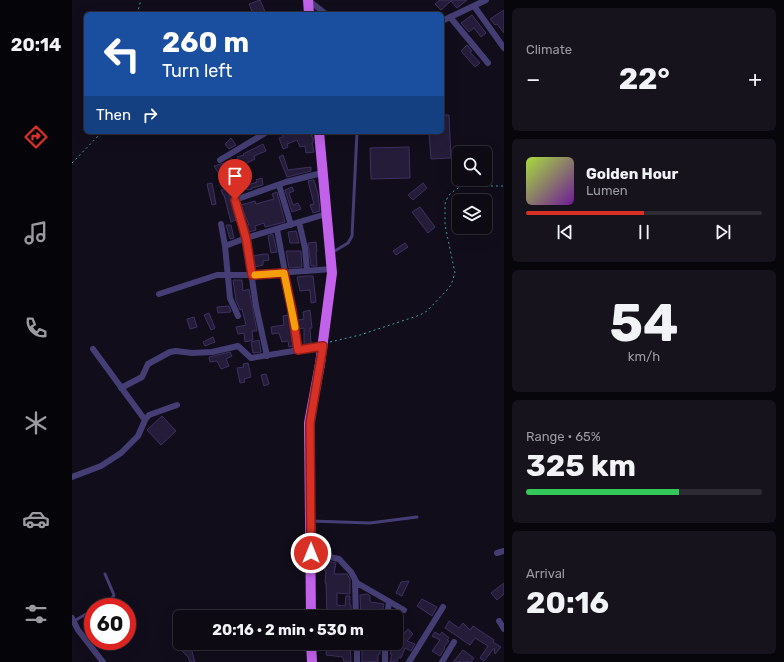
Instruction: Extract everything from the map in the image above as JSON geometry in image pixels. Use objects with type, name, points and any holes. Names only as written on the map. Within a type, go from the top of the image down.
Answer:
[{"type":"main road","points":[[308,0],[309,12]]},
{"type":"main road","points":[[311,610],[310,423],[323,345],[332,269],[319,134]]},
{"type":"main road","points":[[311,650],[312,662]]},
{"type":"street","points":[[308,0],[323,12]]},
{"type":"street","points":[[444,20],[483,1]]},
{"type":"street","points":[[474,6],[504,48]]},
{"type":"street","points":[[450,17],[488,62]]},
{"type":"street","points":[[220,160],[264,134]]},
{"type":"street","points":[[267,356],[256,306],[246,238],[235,200],[279,185],[322,173]]},
{"type":"street","points":[[279,185],[291,225]]},
{"type":"street","points":[[225,246],[246,238],[326,214]]},
{"type":"street","points":[[299,222],[305,248],[307,271]]},
{"type":"street","points":[[221,224],[225,246],[230,298],[238,316]]},
{"type":"street","points":[[277,229],[298,350]]},
{"type":"street","points":[[159,294],[217,275],[252,275],[332,269]]},
{"type":"street","points":[[122,388],[142,377],[147,365],[150,362],[173,351],[192,353],[212,352],[238,346],[251,358],[323,345]]},
{"type":"street","points":[[93,349],[145,420]]},
{"type":"street","points":[[72,478],[97,467],[121,453],[138,436],[145,420],[149,415],[177,405]]},
{"type":"street","points":[[497,553],[504,551]]},
{"type":"street","points":[[311,553],[339,559],[351,572],[355,581],[356,610]]},
{"type":"street","points":[[355,581],[404,610]]},
{"type":"street","points":[[388,610],[389,602]]},
{"type":"street","points":[[410,662],[444,607]]},
{"type":"street","points":[[73,620],[78,630],[103,662]]},
{"type":"street","points":[[499,621],[504,629]]},
{"type":"street","points":[[442,662],[454,642]]},
{"type":"street","points":[[357,650],[357,662]]},
{"type":"street","points":[[385,650],[385,662]]},
{"type":"lane","points":[[330,254],[348,243],[352,236],[357,134]]},
{"type":"lane","points":[[310,521],[370,523],[417,517]]},
{"type":"lane","points":[[105,574],[114,595],[112,598]]},
{"type":"lane","points":[[73,620],[84,614]]},
{"type":"path","points":[[138,12],[142,0]]},
{"type":"path","points":[[72,163],[100,134]]},
{"type":"path","points":[[323,345],[360,335],[427,311],[451,285],[455,273],[446,225],[445,204],[448,196],[462,186],[504,186]]},
{"type":"building","points":[[260,0],[265,12],[252,12],[249,4]]},
{"type":"building","points":[[440,0],[467,0],[457,8],[451,1],[441,10],[435,4]]},
{"type":"building","points":[[504,10],[504,33],[497,24],[495,25],[490,19]]},
{"type":"building","points":[[472,15],[486,33],[481,37],[474,28],[469,32],[461,23]]},
{"type":"building","points":[[467,45],[472,51],[470,52],[480,63],[475,67],[461,51]]},
{"type":"building","points":[[444,115],[449,115],[451,158],[431,159],[429,134],[444,134]]},
{"type":"building","points":[[282,134],[311,134],[313,137],[312,143],[314,152],[306,153],[305,146],[300,147],[297,140],[287,144],[288,147],[283,149],[279,138],[283,137]]},
{"type":"building","points":[[231,138],[236,145],[229,149],[225,144]]},
{"type":"building","points":[[263,144],[266,151],[254,156],[255,159],[243,165],[244,167],[236,172],[233,160],[238,159],[237,157],[244,155],[243,154]]},
{"type":"building","points":[[409,147],[410,178],[371,179],[370,148]]},
{"type":"building","points":[[283,155],[288,170],[311,167],[311,171],[287,177],[279,157]]},
{"type":"building","points":[[224,163],[229,172],[221,177],[214,166]]},
{"type":"building","points":[[262,178],[263,185],[248,190],[243,190],[242,187],[257,182],[256,180]]},
{"type":"building","points":[[314,180],[318,194],[320,211],[313,213],[310,205],[314,204],[308,181]]},
{"type":"building","points":[[212,183],[216,204],[212,205],[207,184]]},
{"type":"building","points":[[423,183],[427,188],[413,200],[408,195]]},
{"type":"building","points":[[233,186],[235,191],[229,193],[236,220],[231,222],[224,195],[221,190]]},
{"type":"building","points":[[292,187],[294,191],[289,193],[293,205],[298,203],[301,209],[292,212],[285,190]]},
{"type":"building","points":[[277,192],[285,222],[265,227],[264,223],[255,226],[256,230],[249,232],[247,225],[249,225],[241,205],[255,201],[256,204],[274,199],[272,194]]},
{"type":"building","points":[[420,207],[435,227],[428,233],[412,212]]},
{"type":"building","points":[[226,225],[231,225],[234,238],[230,239]]},
{"type":"building","points":[[296,231],[299,243],[290,243],[288,232]]},
{"type":"building","points":[[273,234],[277,252],[271,253],[268,236]]},
{"type":"building","points":[[316,242],[317,266],[311,266],[308,243]]},
{"type":"building","points":[[405,243],[408,247],[396,255],[393,251]]},
{"type":"building","points":[[286,251],[301,251],[302,267],[289,268]]},
{"type":"building","points":[[268,254],[269,260],[263,261],[263,265],[255,267],[253,256]]},
{"type":"building","points":[[313,276],[316,302],[311,303],[310,290],[300,291],[297,277]]},
{"type":"building","points":[[233,280],[242,280],[243,291],[249,289],[257,331],[252,331],[253,340],[245,342],[244,333],[238,334],[236,327],[246,325],[242,309],[240,310],[236,300]]},
{"type":"building","points":[[229,306],[231,312],[218,313],[217,307]]},
{"type":"building","points":[[310,310],[312,328],[310,328],[311,343],[304,345],[304,328],[299,329],[298,320],[304,319],[303,312]]},
{"type":"building","points":[[209,313],[215,328],[211,330],[204,315]]},
{"type":"building","points":[[288,315],[293,346],[289,347],[288,341],[282,342],[279,333],[272,334],[271,327],[284,325],[283,316]]},
{"type":"building","points":[[194,317],[197,327],[190,329],[187,319]]},
{"type":"building","points":[[213,337],[215,342],[205,346],[203,342]]},
{"type":"building","points":[[259,340],[261,352],[253,353],[251,342]]},
{"type":"building","points":[[230,352],[232,356],[226,359],[229,366],[221,369],[217,361],[210,362],[209,357]]},
{"type":"building","points":[[248,363],[251,377],[244,379],[245,382],[240,383],[237,368],[244,367],[243,364]]},
{"type":"building","points":[[266,374],[269,384],[264,386],[261,375]]},
{"type":"building","points":[[162,416],[176,431],[161,445],[147,430]]},
{"type":"building","points":[[326,561],[336,563],[334,574],[347,574],[350,579],[350,594],[337,593],[337,605],[345,606],[346,596],[350,596],[351,610],[327,610],[325,583],[326,570],[324,570]]},
{"type":"building","points":[[409,581],[402,596],[396,593],[401,582]]},
{"type":"building","points":[[504,583],[504,594],[497,600],[491,593]]},
{"type":"building","points":[[367,594],[370,596],[370,602],[384,604],[383,610],[361,610],[360,595]]},
{"type":"building","points":[[422,599],[437,607],[432,616],[417,606]]},
{"type":"building","points":[[449,621],[459,628],[463,623],[470,630],[473,626],[494,640],[493,642],[501,647],[495,654],[494,648],[484,661],[480,658],[488,646],[475,638],[470,645],[445,628]]},
{"type":"building","points":[[408,629],[413,634],[407,641],[415,644],[411,651],[405,648],[401,658],[399,657],[396,662],[390,662],[391,650],[403,650],[403,635]]},
{"type":"building","points":[[435,632],[440,635],[442,632],[449,638],[447,640],[449,641],[444,647],[445,648],[440,656],[432,651],[440,640],[432,636]]},
{"type":"building","points":[[192,650],[195,662],[190,662],[188,657],[182,651]]},
{"type":"building","points":[[326,650],[350,650],[351,662],[344,662],[343,657],[326,655]]},
{"type":"building","points":[[362,650],[380,650],[380,654],[378,654],[378,662],[362,662]]},
{"type":"building","points":[[463,650],[474,658],[471,662],[453,662]]},
{"type":"slow traffic","points":[[255,275],[284,273],[295,327]]},
{"type":"route","points":[[235,200],[246,238],[252,275],[284,273],[292,310],[298,350],[323,346],[310,423],[311,553]]}]
